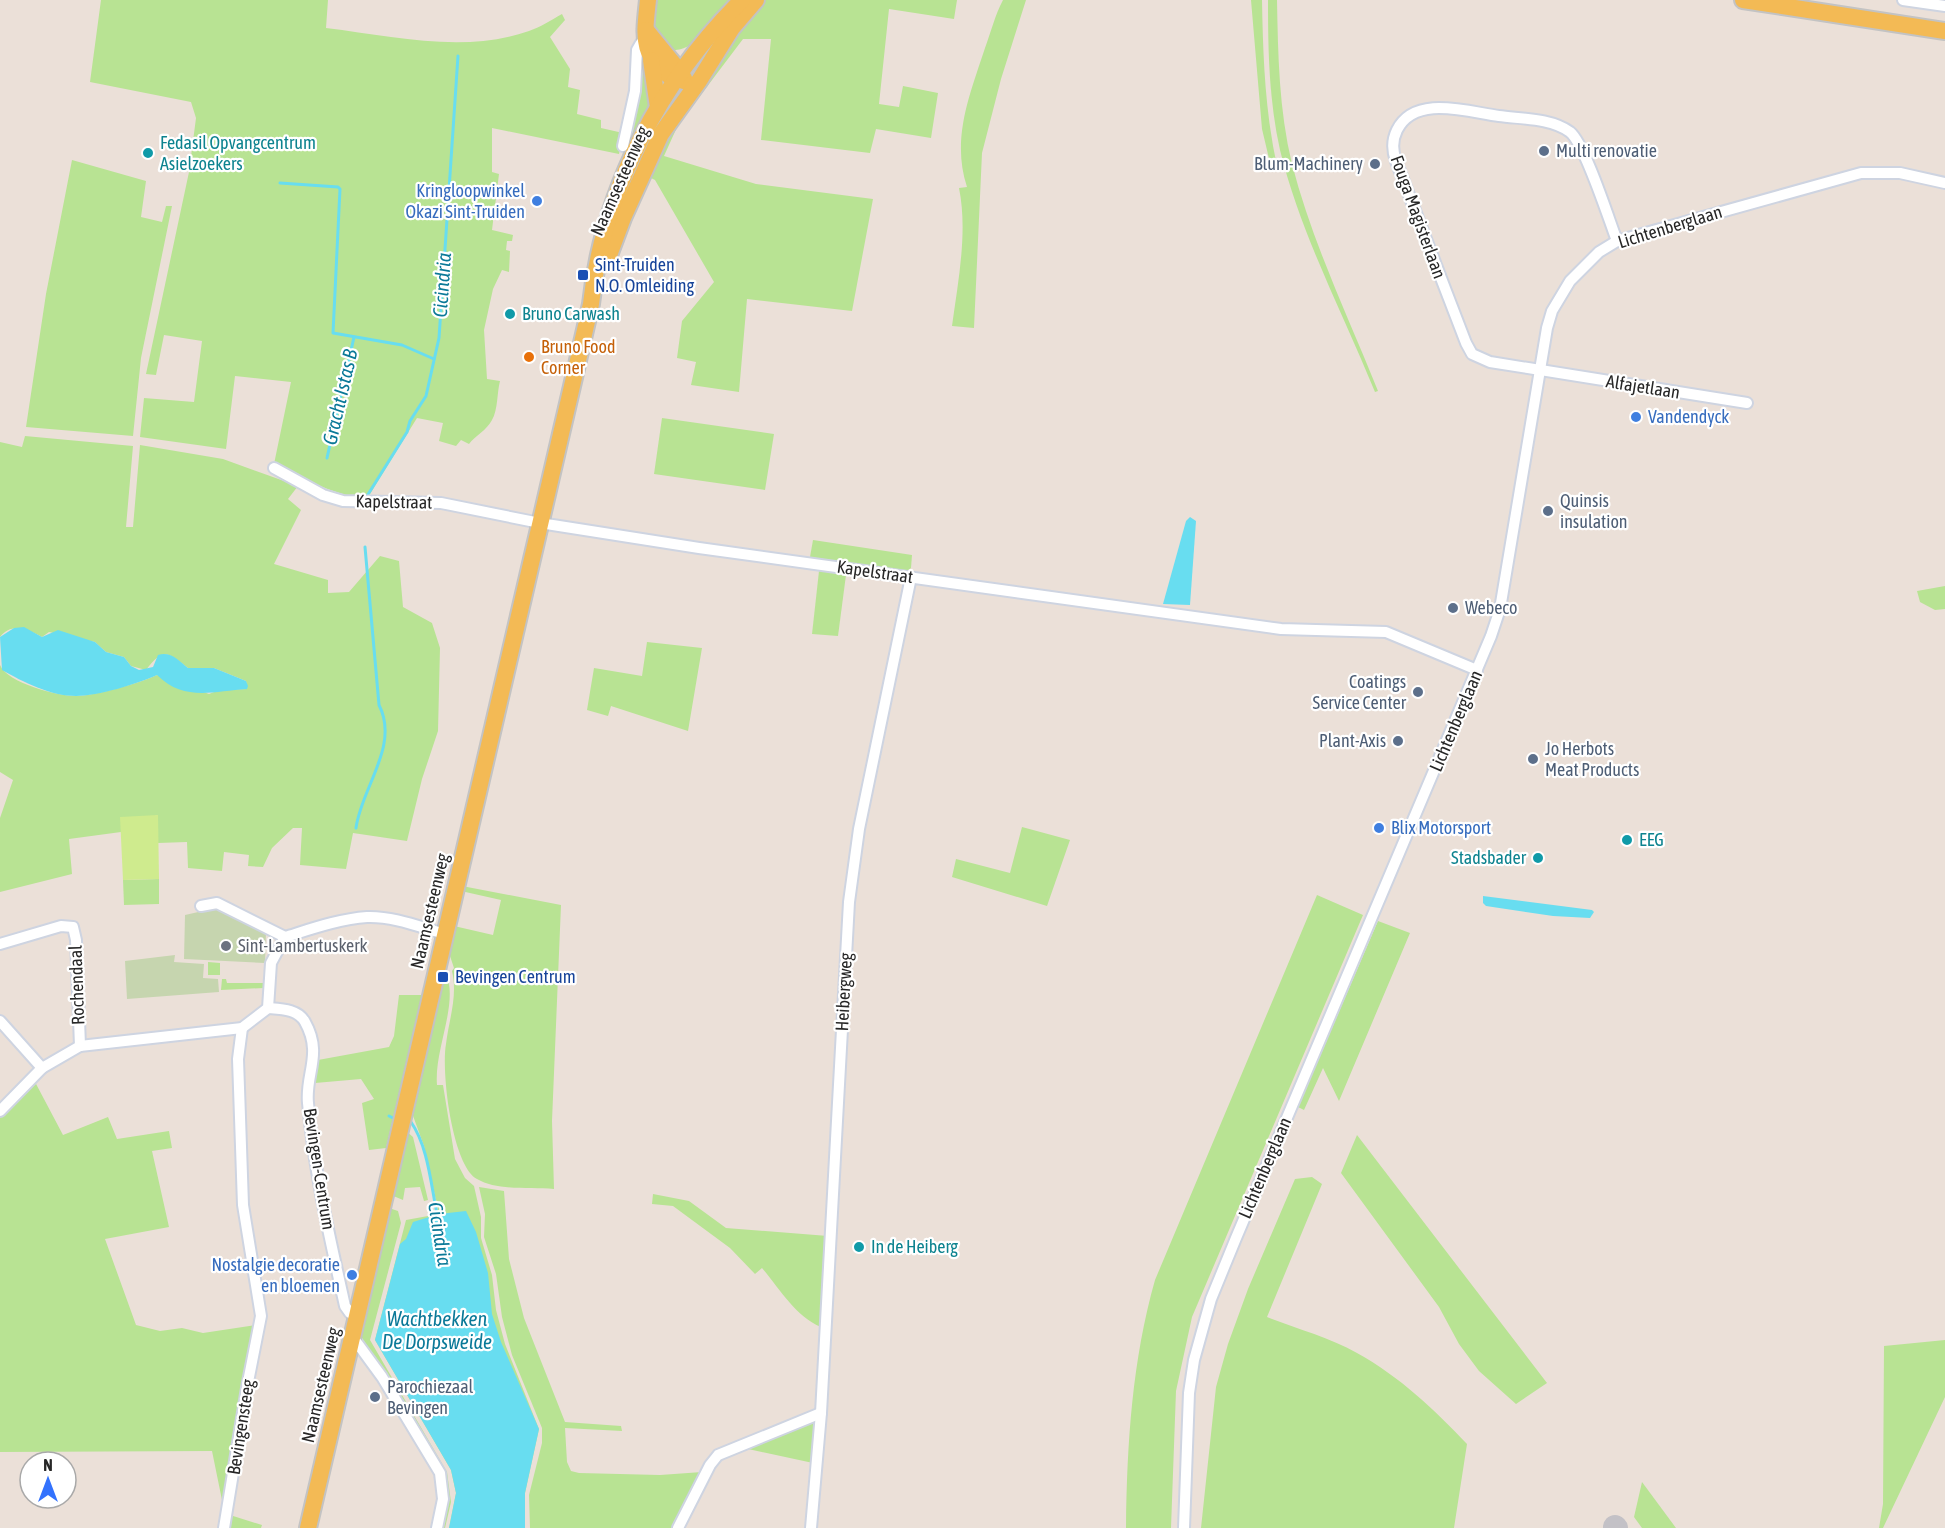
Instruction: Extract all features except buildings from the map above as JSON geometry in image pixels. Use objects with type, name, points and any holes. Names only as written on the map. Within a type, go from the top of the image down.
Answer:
[{"type":"main road","points":[[648,0],[647,36],[657,56],[685,78]]},
{"type":"main road","points":[[685,78],[702,45],[742,0]]},
{"type":"main road","points":[[685,78],[705,63],[756,0]]},
{"type":"main road","points":[[1743,0],[1945,31]]},
{"type":"main road","points":[[657,56],[684,52],[702,45]]},
{"type":"main road","points":[[657,56],[658,106]]},
{"type":"main road","name":"Naamsesteenweg","points":[[591,304],[593,281],[612,210],[626,171],[658,106],[685,78]]},
{"type":"main road","name":"Naamsesteenweg","points":[[308,1528],[591,304],[623,218],[685,78]]},
{"type":"street","points":[[1904,0],[1945,6]]},
{"type":"street","name":"Naamsesteenweg","points":[[622,146],[635,91],[637,50],[647,36]]},
{"type":"street","name":"Fouga Magisterlaan","points":[[1540,370],[1490,362],[1478,357],[1468,348],[1395,161],[1392,144],[1399,125],[1415,112],[1429,108],[1545,122],[1565,130],[1573,135],[1580,146],[1617,242]]},
{"type":"street","name":"Lichtenberglaan","points":[[1185,1528],[1189,1393],[1199,1338],[1211,1299],[1477,670],[1500,609],[1547,328],[1560,296],[1580,268],[1599,252],[1617,242],[1861,172],[1900,173],[1945,183]]},
{"type":"street","name":"Alfajetlaan","points":[[1540,370],[1747,403]]},
{"type":"street","name":"Kapelstraat","points":[[273,468],[323,495],[343,501],[433,502],[540,523],[1281,628],[1386,632],[1477,670]]},
{"type":"street","name":"Heibergweg","points":[[811,1528],[821,1413],[853,866],[911,577]]},
{"type":"street","points":[[201,906],[211,898],[285,937],[336,922],[366,917],[398,921],[445,934]]},
{"type":"street","name":"Rochendaal","points":[[0,944],[61,926],[73,927],[76,940],[80,1046]]},
{"type":"street","points":[[0,1111],[42,1068],[80,1046],[242,1028],[268,1008],[271,963],[285,937]]},
{"type":"street","name":"Bevingen-Centrum","points":[[268,1008],[296,1012],[304,1019],[309,1030],[314,1063],[308,1103],[318,1170],[345,1306],[350,1313],[357,1315]]},
{"type":"street","points":[[0,1021],[42,1068]]},
{"type":"street","name":"Bevingensteeg","points":[[224,1528],[248,1382],[260,1326],[261,1309],[243,1205],[238,1059],[242,1028]]},
{"type":"street","points":[[352,1336],[382,1377],[440,1473],[444,1499],[437,1528]]},
{"type":"street","points":[[678,1528],[710,1465],[718,1455],[821,1413]]},
{"type":"green space","points":[[101,0],[328,0],[326,28],[403,39],[454,42],[504,38],[533,29],[562,14],[565,20],[550,37],[570,69],[568,87],[580,90],[577,114],[601,120],[601,128],[623,133],[619,154],[492,128],[492,172],[499,174],[492,230],[513,235],[512,241],[507,241],[506,250],[510,251],[509,272],[502,270],[493,289],[484,330],[487,379],[500,381],[494,416],[490,424],[469,444],[461,440],[456,446],[439,441],[443,423],[417,418],[370,494],[361,497],[350,496],[308,481],[274,464],[291,382],[235,376],[226,449],[140,437],[144,398],[194,402],[202,341],[164,335],[156,375],[146,374],[189,172],[196,118],[191,102],[90,82]]},
{"type":"green space","points":[[652,0],[732,0],[694,43],[675,50],[664,46],[652,34]]},
{"type":"green space","points":[[765,0],[957,0],[954,19],[889,9],[879,104],[899,107],[903,86],[938,93],[931,138],[876,129],[870,153],[761,140],[771,39],[743,39],[678,125],[664,156],[756,184],[873,199],[852,311],[747,299],[739,392],[691,385],[696,362],[677,358],[682,321],[714,282],[655,180],[647,176],[676,118]]},
{"type":"green space","points":[[1003,0],[1026,0],[1001,79],[982,153],[974,328],[952,326],[963,222],[959,188],[967,187],[961,152],[964,117],[979,65]]},
{"type":"green space","points":[[1251,0],[1262,0],[1267,104],[1277,166],[1271,167],[1262,129]]},
{"type":"green space","points":[[1268,0],[1277,0],[1282,103],[1292,164],[1331,279],[1378,391],[1375,392],[1311,243],[1280,150],[1271,94]]},
{"type":"green space","points":[[643,49],[653,105],[621,162],[637,90],[639,51]]},
{"type":"green space","points":[[72,160],[146,181],[141,217],[162,222],[166,206],[172,206],[141,358],[133,436],[26,427],[46,294]]},
{"type":"green space","points":[[662,418],[774,434],[765,490],[654,474]]},
{"type":"green space","points":[[25,436],[133,446],[126,527],[133,527],[140,445],[223,459],[298,486],[288,499],[301,510],[274,564],[328,580],[328,593],[349,592],[380,556],[399,561],[403,607],[432,623],[440,648],[438,731],[422,779],[407,841],[353,833],[346,869],[300,865],[302,828],[293,828],[272,848],[263,867],[248,866],[249,855],[224,852],[222,871],[188,868],[187,842],[158,843],[157,815],[121,832],[69,839],[72,874],[0,892],[0,818],[13,780],[0,772],[0,665],[5,672],[22,683],[46,691],[76,696],[140,682],[157,675],[209,694],[219,690],[247,689],[246,681],[214,668],[188,668],[166,654],[157,658],[146,670],[131,666],[124,657],[106,652],[95,642],[49,632],[42,637],[20,628],[4,632],[0,637],[0,442],[22,447]]},
{"type":"green space","points":[[813,540],[912,555],[911,568],[907,571],[810,557]]},
{"type":"green space","points":[[819,571],[846,575],[838,636],[812,634]]},
{"type":"green space","points":[[1945,586],[1945,609],[1935,610],[1920,602],[1917,591]]},
{"type":"green space","points":[[647,642],[702,648],[688,731],[611,706],[608,716],[587,710],[594,668],[642,676]]},
{"type":"green space","points":[[158,815],[159,879],[123,880],[120,817]]},
{"type":"green space","points":[[1022,827],[1070,840],[1047,906],[952,877],[956,859],[1010,873]]},
{"type":"green space","points":[[159,879],[159,904],[124,905],[123,880]]},
{"type":"green space","points":[[462,886],[561,905],[552,1121],[554,1189],[504,1187],[477,1179],[468,1170],[455,1137],[445,1075],[447,1035],[454,998],[452,971],[454,968],[449,953],[454,926],[493,935],[501,900],[461,891]]},
{"type":"green space","points":[[1317,895],[1363,915],[1192,1317],[1176,1391],[1171,1528],[1126,1528],[1132,1403],[1141,1341],[1155,1280]]},
{"type":"green space","points":[[216,908],[266,932],[265,963],[184,959],[185,915]]},
{"type":"green space","points":[[1378,921],[1410,933],[1339,1101],[1323,1068],[1304,1110],[1298,1107]]},
{"type":"green space","points":[[175,955],[174,962],[204,964],[203,978],[218,979],[219,992],[127,999],[125,961]]},
{"type":"green space","points":[[208,962],[220,963],[220,975],[208,975]]},
{"type":"green space","name":"Wachtbekken De Dorpsweide","points":[[446,973],[450,999],[439,1057],[437,1085],[443,1085],[455,1159],[465,1178],[474,1186],[481,1217],[481,1238],[492,1275],[496,1310],[505,1344],[539,1429],[525,1493],[525,1528],[449,1528],[456,1493],[451,1470],[375,1340],[406,1220],[439,1214],[424,1146],[412,1113],[441,978]]},
{"type":"green space","points":[[222,979],[226,979],[227,983],[264,983],[264,988],[221,990]]},
{"type":"green space","points":[[399,995],[422,995],[386,1148],[369,1150],[362,1103],[374,1099],[361,1079],[315,1083],[318,1060],[389,1047],[394,1036]]},
{"type":"green space","points":[[35,1082],[63,1135],[108,1117],[117,1139],[169,1131],[172,1148],[152,1151],[169,1227],[105,1239],[136,1325],[160,1331],[182,1328],[203,1333],[256,1325],[223,1505],[212,1451],[18,1450],[18,1452],[0,1452],[0,1117]]},
{"type":"green space","points":[[406,1131],[413,1137],[428,1200],[424,1201],[420,1187],[405,1188],[403,1200],[391,1195]]},
{"type":"green space","points":[[1357,1135],[1547,1383],[1516,1404],[1479,1371],[1459,1344],[1439,1307],[1341,1173]]},
{"type":"green space","points":[[1312,1177],[1322,1184],[1267,1317],[1335,1342],[1373,1362],[1416,1394],[1467,1444],[1454,1528],[1201,1528],[1216,1387],[1228,1344],[1248,1289],[1295,1179]]},
{"type":"green space","points":[[479,1187],[504,1191],[509,1259],[524,1318],[565,1422],[621,1426],[622,1431],[565,1428],[567,1462],[571,1471],[660,1475],[702,1472],[672,1528],[530,1528],[529,1495],[542,1443],[542,1428],[512,1355],[502,1317],[496,1274],[484,1237],[485,1214]]},
{"type":"green space","points":[[653,1194],[689,1201],[726,1228],[828,1236],[821,1327],[796,1309],[762,1268],[755,1274],[730,1248],[673,1206],[652,1204]]},
{"type":"green space","points":[[389,1208],[398,1211],[401,1223],[370,1340],[447,1472],[451,1502],[445,1528],[439,1528],[446,1490],[407,1411],[358,1336]]},
{"type":"green space","points":[[1945,1340],[1945,1397],[1883,1528],[1879,1528],[1883,1504],[1884,1346]]},
{"type":"green space","points":[[816,1419],[813,1463],[739,1447]]},
{"type":"green space","points":[[1642,1482],[1676,1528],[1642,1528],[1634,1517]]},
{"type":"green space","points":[[230,1515],[262,1525],[261,1528],[227,1528]]},
{"type":"water","points":[[1190,517],[1196,521],[1190,605],[1163,604],[1186,521]]},
{"type":"water","points":[[24,627],[42,637],[58,630],[95,642],[106,652],[124,657],[131,666],[139,670],[153,667],[158,655],[167,654],[188,668],[214,668],[246,681],[248,686],[247,689],[188,692],[167,683],[157,675],[106,692],[76,696],[57,694],[28,684],[2,670],[0,637],[14,628]]},
{"type":"water","points":[[1483,896],[1594,912],[1590,918],[1553,916],[1486,906],[1483,903]]},
{"type":"water","name":"Wachtbekken De Dorpsweide","points":[[466,1211],[476,1232],[488,1273],[492,1314],[501,1342],[539,1429],[525,1493],[525,1528],[449,1528],[456,1493],[451,1470],[375,1340],[400,1244],[406,1239],[413,1222],[439,1214]]},
{"type":"waterway","name":"Cicindria","points":[[367,496],[407,432],[410,421],[426,396],[439,338],[458,56]]},
{"type":"waterway","points":[[280,183],[340,189],[333,333],[402,345],[434,359]]},
{"type":"waterway","name":"Gracht Istas B","points":[[327,458],[354,337]]},
{"type":"waterway","name":"Cicindria","points":[[356,828],[385,736],[384,720],[379,705],[365,547]]},
{"type":"waterway","name":"Cicindria","points":[[389,1116],[393,1118]]},
{"type":"waterway","name":"Cicindria","points":[[411,1122],[426,1156],[438,1218]]},
{"type":"place","name":"Multi renovatie","points":[[1544,151]]},
{"type":"place","name":"Fedasil Opvangcentrum Asielzoekers","points":[[148,153]]},
{"type":"place","name":"Blum-Machinery","points":[[1375,164]]},
{"type":"place","name":"Kringloopwinkel Okazi Sint-Truiden","points":[[537,201]]},
{"type":"place","name":"Sint-Truiden N.O. Omleiding","points":[[583,275]]},
{"type":"place","name":"Bruno Carwash","points":[[510,314]]},
{"type":"place","name":"Bruno Food Corner","points":[[529,357]]},
{"type":"place","name":"Vandendyck","points":[[1636,417]]},
{"type":"place","name":"Quinsis insulation","points":[[1548,511]]},
{"type":"place","name":"Webeco","points":[[1453,608]]},
{"type":"place","name":"Coatings Service Center","points":[[1418,692]]},
{"type":"place","name":"Plant-Axis","points":[[1398,741]]},
{"type":"place","name":"Jo Herbots Meat Products","points":[[1533,759]]},
{"type":"place","name":"Blix Motorsport","points":[[1379,828]]},
{"type":"place","name":"EEG","points":[[1627,840]]},
{"type":"place","name":"Stadsbader","points":[[1538,858]]},
{"type":"place","name":"Sint-Lambertuskerk","points":[[226,946]]},
{"type":"place","name":"Bevingen Centrum","points":[[443,977]]},
{"type":"place","name":"In de Heiberg","points":[[859,1247]]},
{"type":"place","name":"Nostalgie decoratie en bloemen","points":[[352,1275]]},
{"type":"place","name":"Parochiezaal Bevingen","points":[[375,1397]]}]
